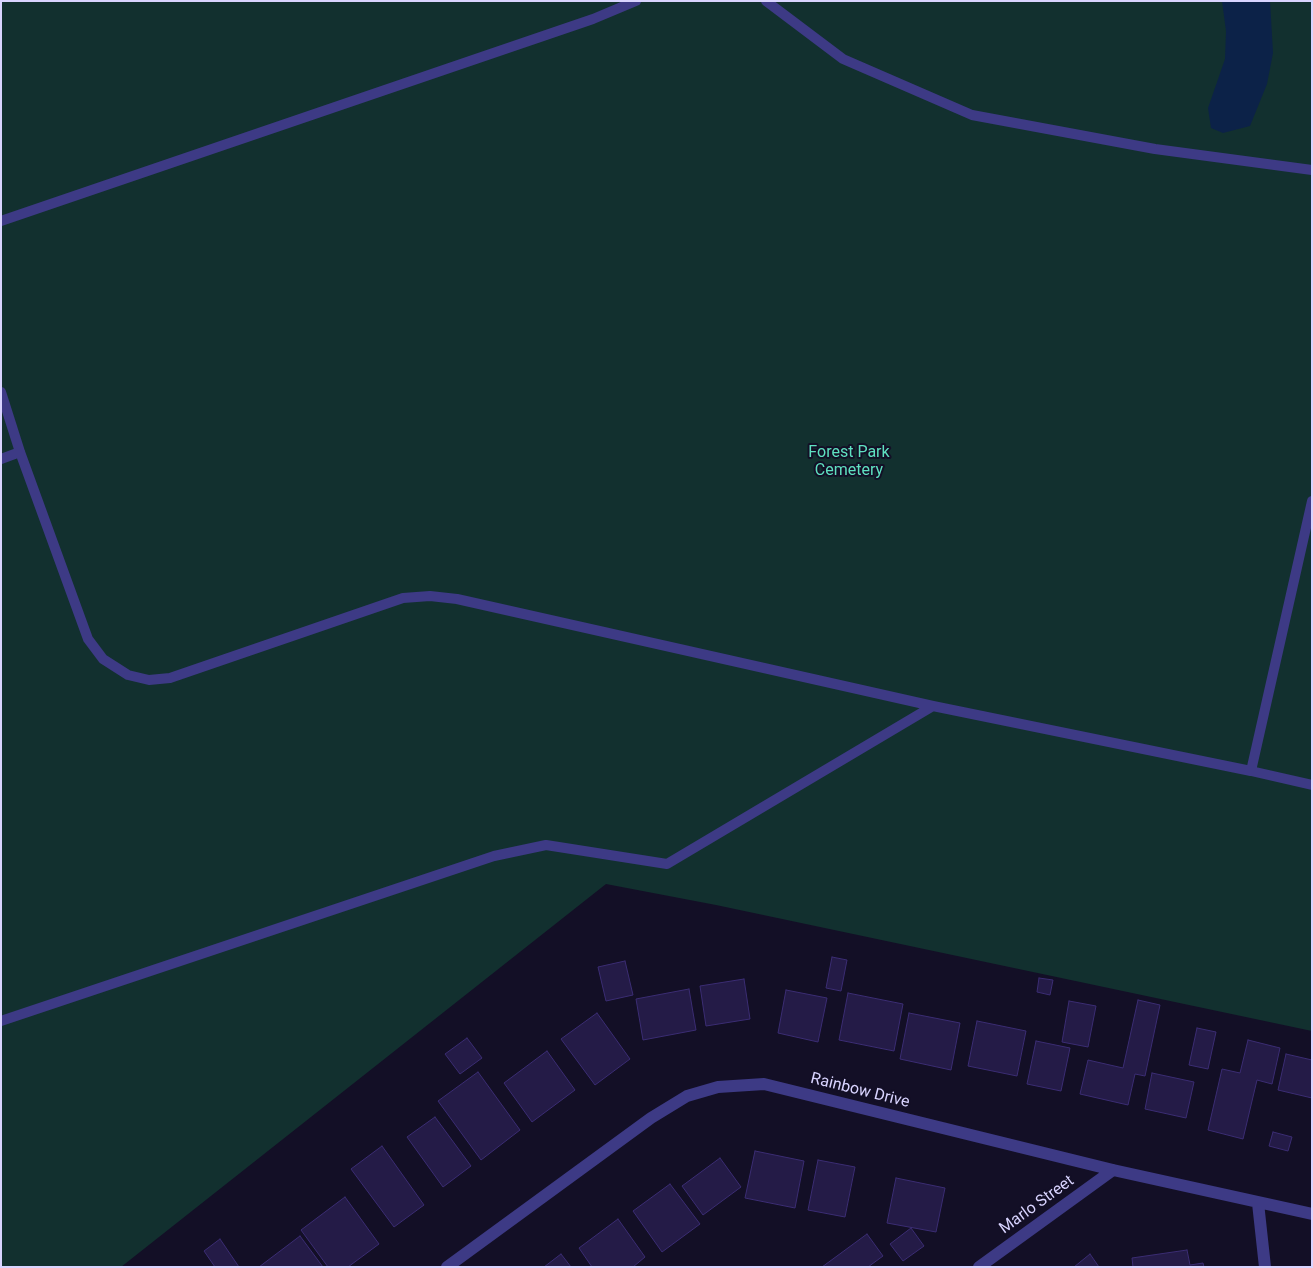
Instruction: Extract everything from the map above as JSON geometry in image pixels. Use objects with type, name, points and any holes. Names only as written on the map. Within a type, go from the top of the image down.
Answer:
[{"type":"street","name":"Rainbow Drive","points":[[447,1267],[652,1118],[687,1096],[718,1087],[764,1084],[1113,1170],[1312,1214]]},
{"type":"street","name":"Marlo Street","points":[[979,1267],[1113,1170]]},
{"type":"street","points":[[1258,1203],[1266,1267]]},
{"type":"lane","points":[[1,221],[593,19],[636,1]]},
{"type":"lane","points":[[766,1],[844,59],[972,115],[1155,149],[1312,170]]},
{"type":"lane","points":[[1,392],[20,452],[88,639],[103,659],[128,675],[149,680],[170,678],[403,598],[430,596],[457,598],[933,706],[1251,770],[1312,785]]},
{"type":"lane","points":[[1,459],[20,452]]},
{"type":"lane","points":[[1251,770],[1312,501]]},
{"type":"lane","points":[[1,1021],[494,856],[546,845],[667,864],[933,706]]},
{"type":"green space","name":"Forest Park Cemetery","points":[[1,1],[1312,1],[1312,1031],[716,905],[606,884],[121,1267],[1,1267]]},
{"type":"water","points":[[1222,1],[1270,1],[1273,53],[1267,84],[1250,126],[1223,133],[1211,128],[1208,108],[1225,59],[1226,31]]},
{"type":"building","points":[[832,957],[847,960],[841,991],[826,988]]},
{"type":"building","points":[[625,961],[633,995],[606,1001],[598,967]]},
{"type":"building","points":[[1039,978],[1053,980],[1050,995],[1037,992]]},
{"type":"building","points":[[744,979],[750,1019],[706,1026],[700,986]]},
{"type":"building","points":[[689,989],[696,1030],[643,1040],[636,999]]},
{"type":"building","points":[[786,990],[827,998],[818,1042],[778,1033]]},
{"type":"building","points":[[848,993],[903,1004],[894,1051],[839,1040]]},
{"type":"building","points":[[1138,1000],[1160,1005],[1145,1076],[1135,1074],[1128,1105],[1080,1094],[1088,1060],[1123,1068]]},
{"type":"building","points":[[1069,1001],[1096,1006],[1088,1047],[1062,1042]]},
{"type":"building","points":[[597,1013],[630,1059],[595,1085],[561,1039]]},
{"type":"building","points":[[909,1013],[960,1023],[951,1070],[900,1059]]},
{"type":"building","points":[[977,1021],[1026,1031],[1017,1076],[968,1066]]},
{"type":"building","points":[[1197,1028],[1216,1032],[1208,1069],[1189,1065]]},
{"type":"building","points":[[467,1038],[482,1058],[460,1074],[445,1054]]},
{"type":"building","points":[[1248,1040],[1280,1048],[1272,1084],[1257,1080],[1243,1139],[1208,1130],[1222,1069],[1240,1073]]},
{"type":"building","points":[[1036,1041],[1070,1048],[1061,1091],[1027,1084]]},
{"type":"building","points":[[547,1051],[575,1090],[532,1122],[504,1083]]},
{"type":"building","points":[[1286,1054],[1312,1060],[1312,1098],[1278,1090]]},
{"type":"building","points":[[478,1072],[520,1130],[481,1160],[438,1101]]},
{"type":"building","points":[[1152,1073],[1194,1082],[1186,1118],[1145,1109]]},
{"type":"building","points":[[435,1117],[471,1166],[443,1187],[407,1137]]},
{"type":"building","points":[[1273,1132],[1292,1137],[1288,1151],[1269,1146]]},
{"type":"building","points":[[382,1146],[424,1205],[394,1227],[351,1169]]},
{"type":"building","points":[[755,1151],[804,1161],[795,1208],[745,1198]]},
{"type":"building","points":[[720,1158],[741,1187],[703,1215],[682,1186]]},
{"type":"building","points":[[818,1160],[855,1167],[845,1217],[808,1210]]},
{"type":"building","points":[[896,1178],[945,1188],[936,1232],[887,1223]]},
{"type":"building","points":[[670,1184],[700,1224],[662,1252],[633,1211]]},
{"type":"building","points":[[345,1197],[379,1244],[348,1267],[328,1267],[301,1230]]},
{"type":"building","points":[[618,1219],[645,1257],[633,1267],[592,1267],[579,1248]]},
{"type":"building","points":[[911,1228],[924,1246],[903,1261],[890,1244]]},
{"type":"building","points":[[867,1234],[883,1256],[868,1267],[822,1267]]},
{"type":"building","points":[[300,1236],[323,1267],[259,1267]]},
{"type":"building","points":[[220,1239],[239,1267],[215,1267],[204,1251]]},
{"type":"building","points":[[1187,1250],[1190,1265],[1203,1263],[1204,1267],[1133,1267],[1132,1258]]},
{"type":"building","points":[[561,1254],[571,1267],[544,1267]]},
{"type":"building","points":[[1090,1254],[1099,1267],[1074,1267]]}]
